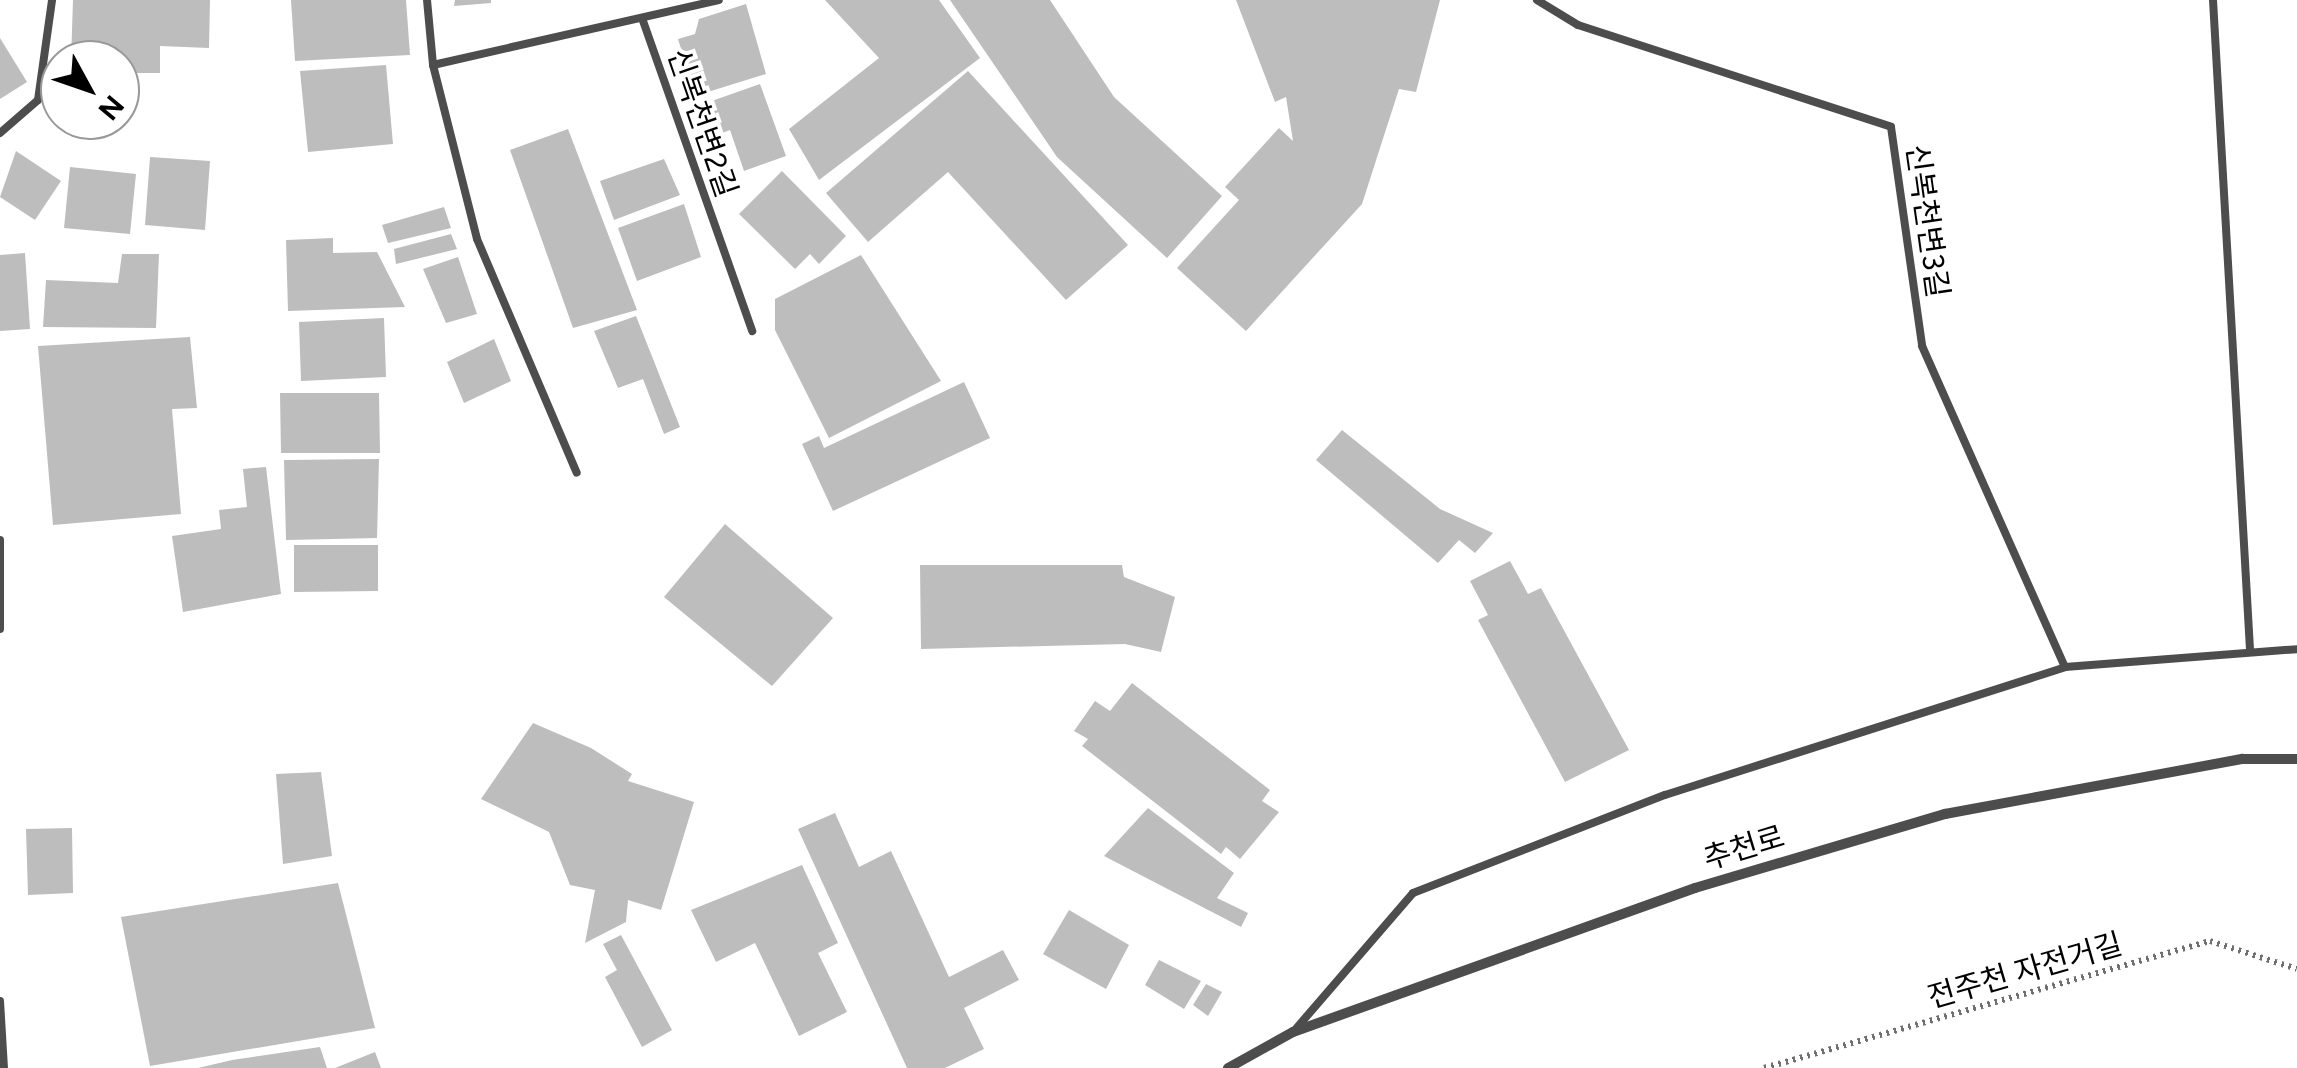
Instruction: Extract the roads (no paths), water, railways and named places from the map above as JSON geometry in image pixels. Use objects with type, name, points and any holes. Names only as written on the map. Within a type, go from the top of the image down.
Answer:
[{"type":"street","name":"추천로","points":[[1228,1068],[1293,1032],[1695,888],[1945,814],[2242,759],[2297,759]]},
{"type":"lane","points":[[0,133],[38,100],[52,0]]},
{"type":"lane","points":[[428,0],[433,65],[477,239],[577,472]]},
{"type":"lane","points":[[642,18],[719,0]]},
{"type":"lane","name":"신복천변3길","points":[[1537,0],[1578,26],[1891,127],[1922,346],[2065,668]]},
{"type":"lane","points":[[2213,0],[2250,650]]},
{"type":"lane","name":"신복천변2길","points":[[433,65],[642,18],[752,331]]},
{"type":"lane","points":[[0,540],[0,629]]},
{"type":"lane","points":[[1293,1032],[1413,893],[1665,795],[2065,668],[2297,649]]},
{"type":"lane","points":[[0,1001],[4,1068]]}]
